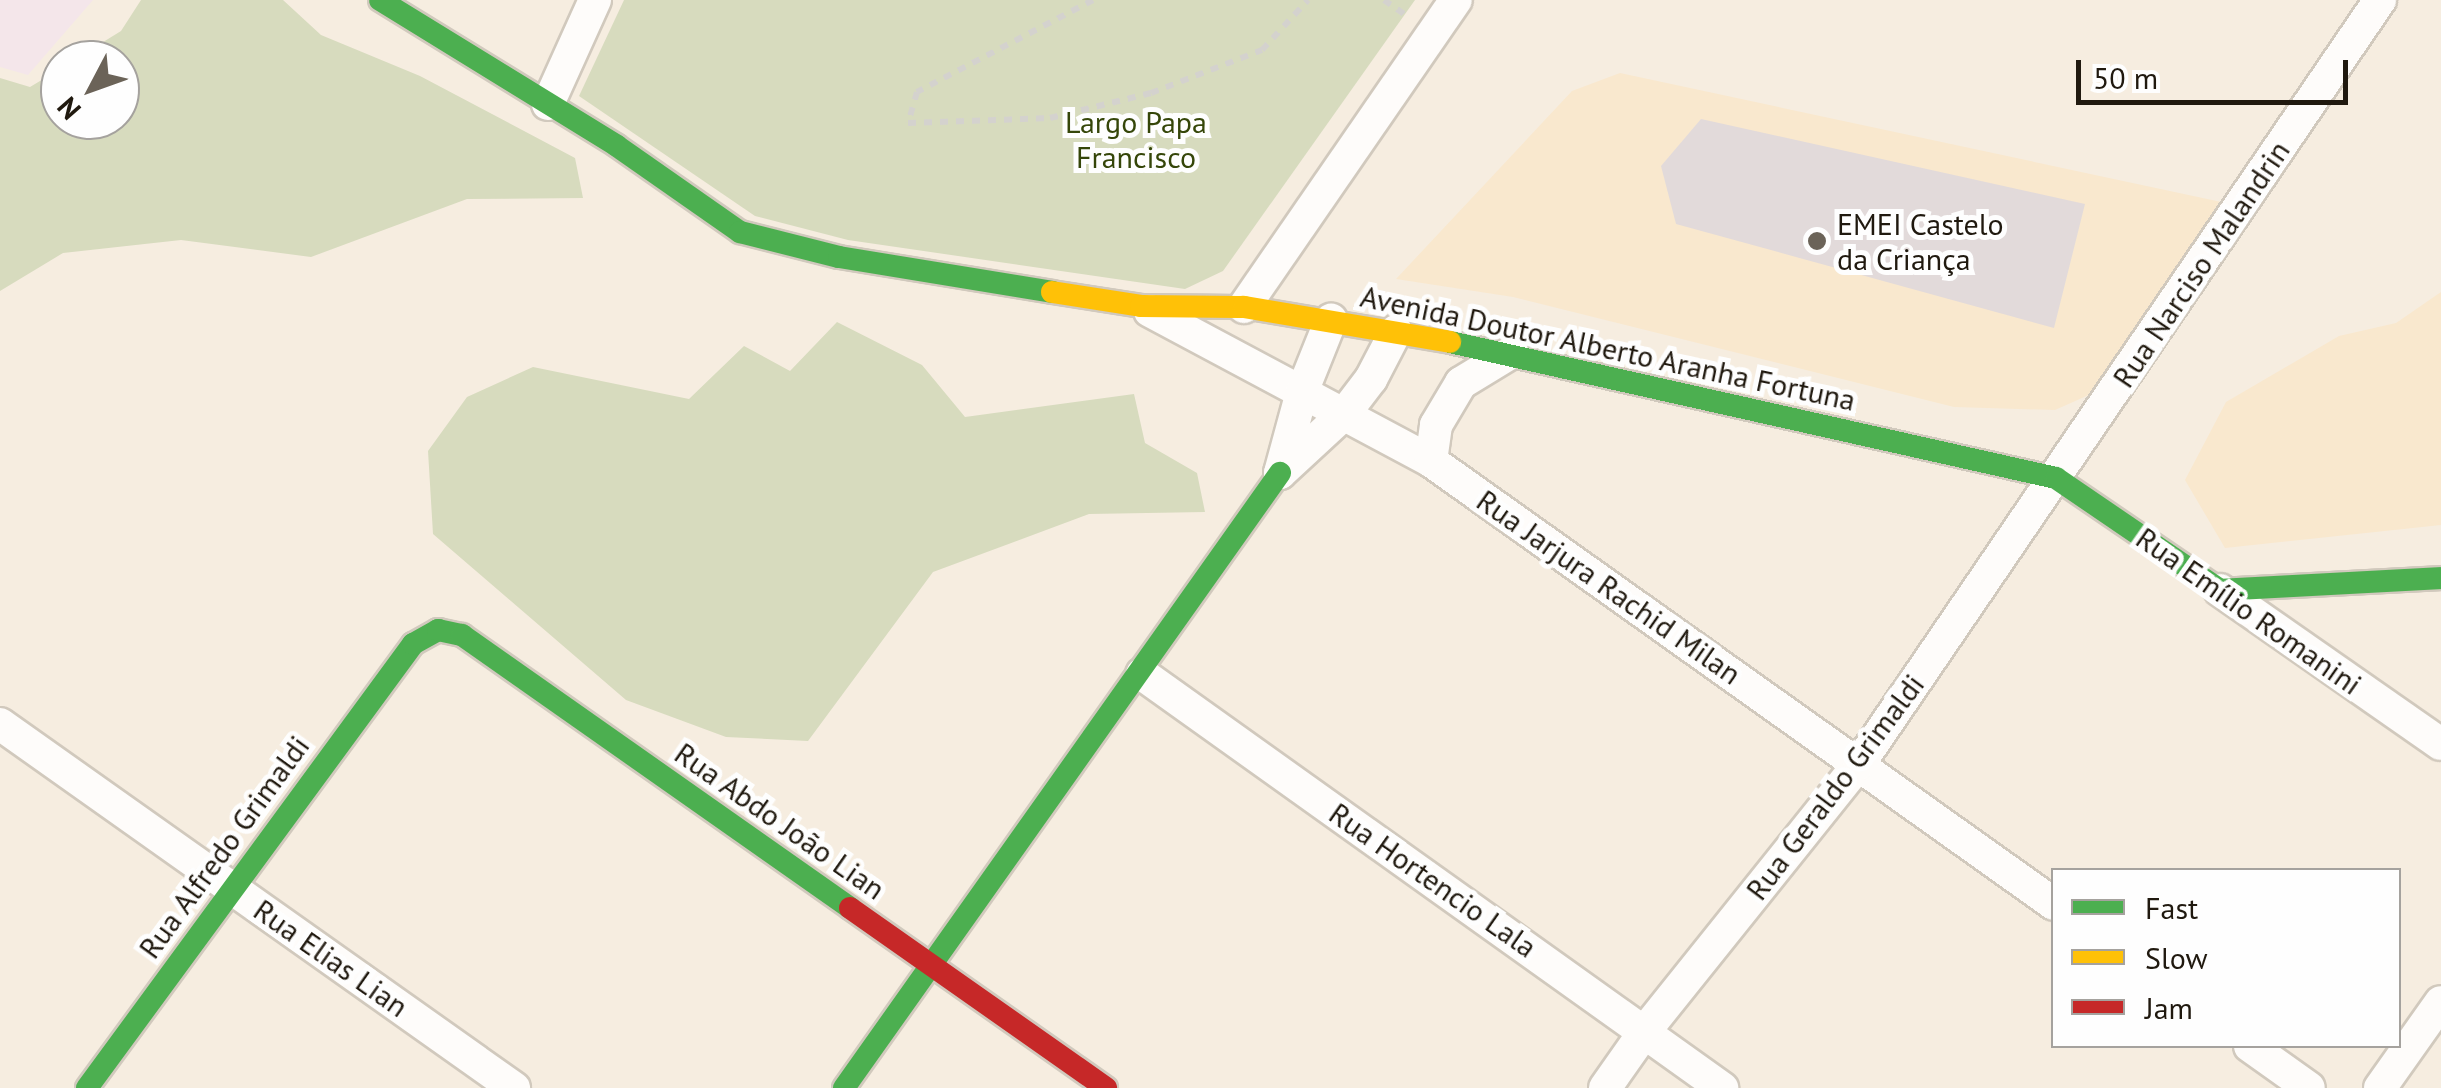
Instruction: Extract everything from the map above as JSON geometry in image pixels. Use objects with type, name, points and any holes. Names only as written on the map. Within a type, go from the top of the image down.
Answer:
[{"type":"street","name":"Avenida Doutor Alberto Aranha Fortuna","points":[[380,0],[548,104],[740,232],[840,257],[1141,306],[1244,307],[1512,352],[2056,478]]},
{"type":"street","points":[[548,104],[595,0]]},
{"type":"street","points":[[1244,307],[1456,0]]},
{"type":"street","name":"Rua Narciso Malandrin","points":[[2056,478],[2380,0]]},
{"type":"street","name":"Rua Jarjura Rachid Milan","points":[[1141,306],[1431,461],[2051,902]]},
{"type":"street","points":[[1280,474],[1302,392],[1332,320]]},
{"type":"street","points":[[844,1088],[1142,674],[1280,474],[1345,413],[1379,366],[1396,331]]},
{"type":"street","points":[[1431,461],[1436,426],[1461,383],[1512,352]]},
{"type":"street","name":"Rua Emílio Romanini","points":[[2056,478],[2441,744]]},
{"type":"street","name":"Rua Geraldo Grimaldi","points":[[1605,1088],[1644,1031],[1859,764],[2056,478]]},
{"type":"street","points":[[2220,590],[2441,578]]},
{"type":"street","name":"Rua Abdo João Lian","points":[[413,644],[438,630],[462,635],[1106,1088]]},
{"type":"street","name":"Rua Alfredo Grimaldi","points":[[87,1088],[230,887],[413,644]]},
{"type":"street","name":"Rua Hortencio Lala","points":[[1142,674],[1722,1088]]},
{"type":"street","name":"Rua Elias Lian","points":[[0,724],[514,1088]]},
{"type":"street","points":[[2380,1088],[2441,1002]]},
{"type":"street","points":[[2253,1048],[2310,1088]]},
{"type":"path","points":[[1093,0],[917,92],[908,123],[1050,118],[1151,93],[1262,50],[1308,0]]},
{"type":"shaded area","points":[[0,0],[93,0],[58,40],[40,40],[40,61],[28,75],[0,67]]},
{"type":"shaded area","name":"EMEI Castelo da Criança","points":[[1620,73],[2226,203],[2109,386],[2055,410],[1954,407],[1513,297],[1396,279],[1572,91]]},
{"type":"shaded area","points":[[2441,292],[2441,525],[2225,548],[2185,480],[2226,402],[2339,336],[2396,323]]},
{"type":"green space","points":[[141,0],[283,0],[321,35],[420,76],[575,158],[583,198],[467,199],[311,257],[181,240],[63,253],[0,291],[0,78],[30,87],[40,81],[40,140],[140,140],[140,40],[106,40],[121,31]]},
{"type":"green space","name":"Largo Papa Francisco","points":[[624,0],[1415,0],[1223,271],[1185,289],[848,240],[755,216],[579,96]]},
{"type":"green space","points":[[837,322],[922,365],[965,417],[1134,394],[1145,443],[1197,473],[1205,512],[1089,514],[933,572],[808,741],[726,737],[626,700],[433,534],[428,451],[467,397],[533,367],[689,399],[744,346],[790,371]]},
{"type":"building","points":[[1701,119],[2085,204],[2054,328],[1676,224],[1661,166]]},
{"type":"traffic: fast","points":[[380,0],[617,146],[740,232],[839,257],[1052,292]]},
{"type":"traffic: fast","points":[[1450,342],[2056,478],[2220,590],[2441,578]]},
{"type":"traffic: fast","points":[[844,1088],[1280,473]]},
{"type":"traffic: fast","points":[[87,1088],[413,644],[438,630],[462,635],[850,908]]},
{"type":"traffic: slow","points":[[1052,292],[1141,306],[1244,307],[1450,342]]},
{"type":"traffic: jam","points":[[850,908],[1106,1088]]},
{"type":"place","name":"EMEI Castelo da Criança","points":[[1817,241]]}]
